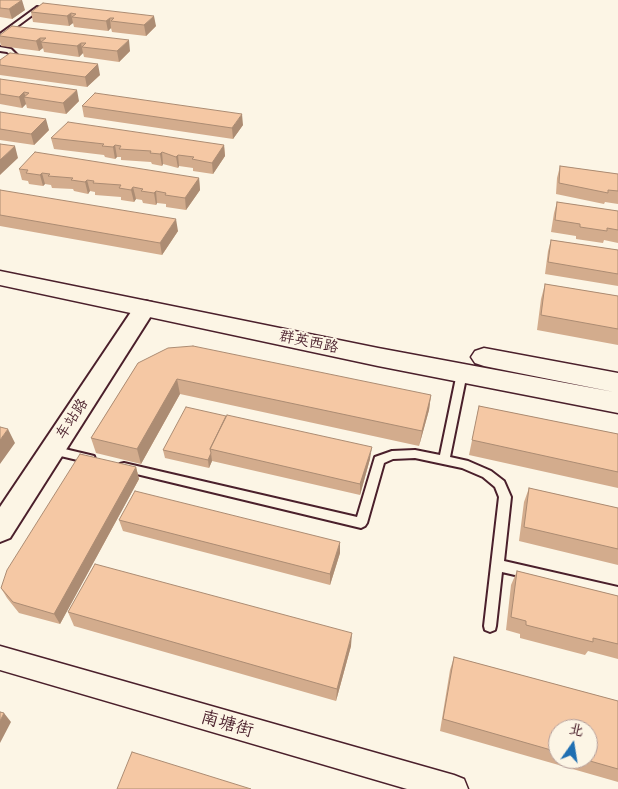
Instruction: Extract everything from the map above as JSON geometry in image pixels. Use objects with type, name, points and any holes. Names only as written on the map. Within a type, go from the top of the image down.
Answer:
[{"type":"main road","name":"群英西路","points":[[0,260],[384,338],[618,383]]},
{"type":"main road","name":"群英西路","points":[[0,278],[618,403]]},
{"type":"street","name":"车站路","points":[[0,530],[145,308]]},
{"type":"street","name":"南塘街","points":[[0,658],[454,789]]},
{"type":"lane","points":[[0,37],[39,8]]},
{"type":"lane","points":[[0,49],[9,50],[14,55],[0,67]]},
{"type":"lane","points":[[444,459],[462,372]]},
{"type":"lane","points":[[52,450],[361,523],[379,460],[392,455],[415,454],[464,464],[487,474],[500,484],[505,497],[490,626]]},
{"type":"lane","points":[[497,565],[618,593]]},
{"type":"building","points":[[0,0],[22,0],[9,9],[0,8]]},
{"type":"building","points":[[43,3],[154,16],[144,25],[111,21],[114,18],[106,21],[72,17],[76,14],[71,13],[67,16],[31,12]]},
{"type":"building","points":[[12,26],[129,40],[117,51],[82,47],[86,43],[81,43],[77,46],[41,42],[46,38],[40,38],[36,41],[0,36]]},
{"type":"building","points":[[10,53],[98,64],[85,77],[0,65],[0,60]]},
{"type":"building","points":[[0,79],[77,90],[63,103],[24,97],[29,93],[24,92],[19,97],[0,94]]},
{"type":"building","points":[[95,93],[242,114],[232,128],[82,106]]},
{"type":"building","points":[[0,112],[46,119],[31,134],[0,129]]},
{"type":"building","points":[[68,122],[224,145],[212,163],[192,159],[194,157],[178,155],[176,157],[162,152],[160,154],[150,153],[151,151],[119,149],[121,146],[115,145],[113,147],[102,146],[104,144],[51,138]]},
{"type":"building","points":[[0,144],[15,146],[0,160]]},
{"type":"building","points":[[35,152],[199,178],[185,198],[165,195],[166,193],[156,191],[154,193],[141,191],[143,189],[133,187],[131,190],[119,188],[121,185],[48,176],[50,174],[26,173],[28,170],[19,169]]},
{"type":"building","points":[[560,166],[618,174],[618,191],[608,190],[608,193],[559,183]]},
{"type":"building","points":[[0,190],[176,219],[160,243],[0,215]]},
{"type":"building","points":[[557,202],[618,211],[618,230],[607,228],[607,231],[580,227],[580,224],[555,220]]},
{"type":"building","points":[[551,240],[618,250],[618,274],[548,262]]},
{"type":"building","points":[[545,284],[618,296],[618,329],[541,315]]},
{"type":"building","points":[[193,346],[431,395],[422,431],[177,379],[137,449],[91,438],[138,363],[168,348]]},
{"type":"building","points":[[479,406],[618,434],[618,472],[472,440]]},
{"type":"building","points":[[186,407],[226,416],[210,449],[211,453],[208,460],[163,450]]},
{"type":"building","points":[[227,415],[372,447],[360,484],[210,449]]},
{"type":"building","points":[[0,427],[8,429],[0,440]]},
{"type":"building","points":[[80,454],[136,467],[54,614],[13,602],[1,588],[7,570]]},
{"type":"building","points":[[529,488],[618,508],[618,549],[524,527]]},
{"type":"building","points":[[135,491],[340,542],[330,574],[119,520]]},
{"type":"building","points":[[95,564],[352,633],[337,689],[68,612]]},
{"type":"building","points":[[517,571],[618,596],[618,644],[593,638],[593,642],[526,625],[526,621],[511,617]]},
{"type":"building","points":[[454,657],[618,701],[618,769],[598,763],[598,719],[548,719],[548,749],[443,719]]},
{"type":"building","points":[[0,712],[4,713],[0,721]]},
{"type":"building","points":[[132,752],[251,789],[117,789]]}]
